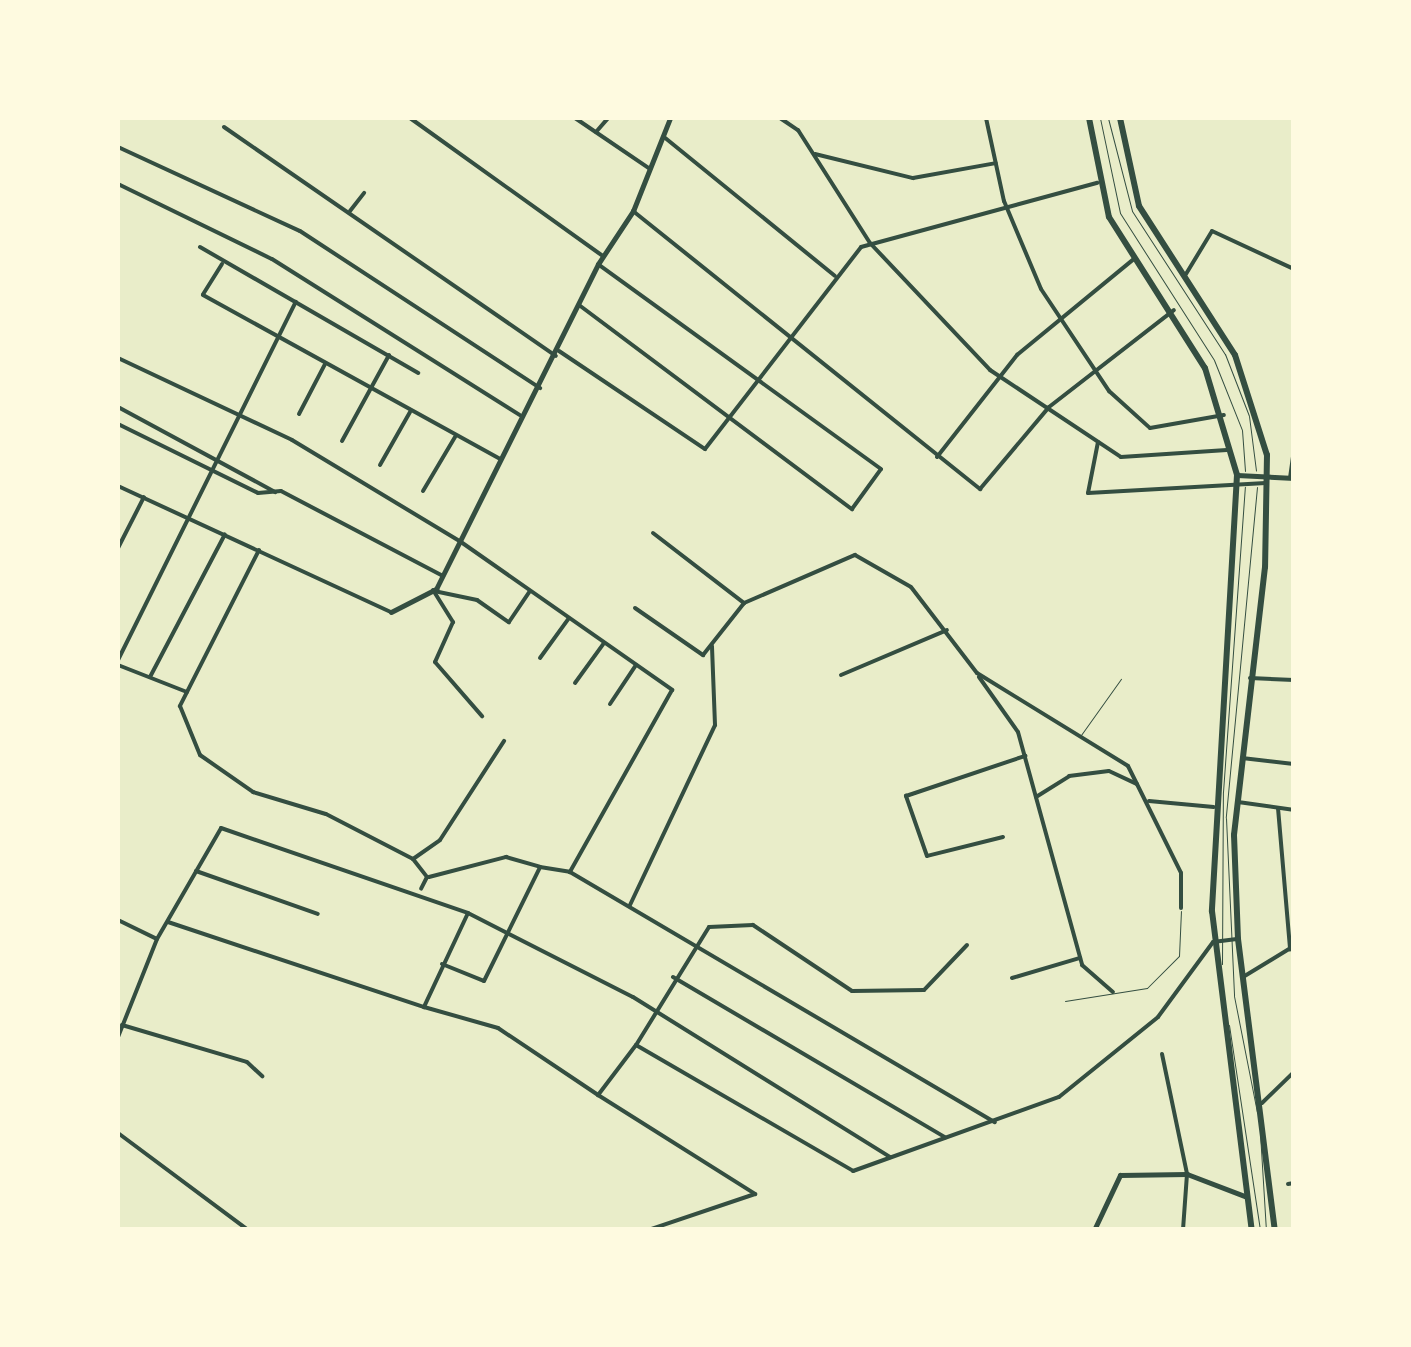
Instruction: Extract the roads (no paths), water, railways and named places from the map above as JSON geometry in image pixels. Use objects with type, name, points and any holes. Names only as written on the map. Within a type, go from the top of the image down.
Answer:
[{"type":"main road","points":[[1089,118],[1097,182],[1134,259],[1174,310],[1224,416],[1241,479],[1214,807],[1212,942],[1251,1199],[1252,1230]]},
{"type":"main road","points":[[1120,118],[1130,185],[1244,377],[1266,480],[1230,939],[1243,977],[1262,1102],[1275,1230]]},
{"type":"street","points":[[410,118],[603,256]]},
{"type":"street","points":[[574,118],[650,169]]},
{"type":"street","points":[[596,132],[608,118]]},
{"type":"street","points":[[118,486],[390,612],[433,590],[462,542],[540,388],[598,264],[634,211],[670,118]]},
{"type":"street","points":[[986,118],[1004,201],[1060,319],[1092,368],[1150,428],[1224,416]]},
{"type":"street","points":[[784,119],[813,153],[870,242],[1001,377],[1098,442],[1134,460],[1232,450]]},
{"type":"street","points":[[224,127],[704,449],[835,276],[870,242],[1004,201],[1097,182]]},
{"type":"street","points":[[662,136],[835,276]]},
{"type":"street","points":[[118,147],[300,230],[540,388]]},
{"type":"street","points":[[813,153],[913,178],[996,163]]},
{"type":"street","points":[[118,184],[272,259],[525,416]]},
{"type":"street","points":[[350,211],[364,194]]},
{"type":"street","points":[[634,211],[786,338],[980,489],[1049,407],[1092,368],[1174,310]]},
{"type":"street","points":[[1186,274],[1212,231],[1294,269]]},
{"type":"street","points":[[200,248],[418,373]]},
{"type":"street","points":[[937,456],[1001,377],[1060,319],[1134,259]]},
{"type":"street","points":[[222,264],[203,296],[502,460]]},
{"type":"street","points":[[578,305],[852,509],[881,469],[598,264]]},
{"type":"street","points":[[187,692],[118,662],[296,302]]},
{"type":"street","points":[[342,441],[389,355]]},
{"type":"street","points":[[118,358],[236,418],[292,440],[462,542],[672,690],[570,872]]},
{"type":"street","points":[[298,414],[325,364]]},
{"type":"street","points":[[118,407],[443,576]]},
{"type":"street","points":[[380,465],[410,412]]},
{"type":"street","points":[[118,424],[258,493],[275,492]]},
{"type":"street","points":[[423,491],[455,436]]},
{"type":"street","points":[[1098,442],[1088,493],[1292,478],[1294,449]]},
{"type":"street","points":[[118,548],[144,497]]},
{"type":"street","points":[[653,533],[744,603]]},
{"type":"street","points":[[150,677],[225,534]]},
{"type":"street","points":[[259,550],[180,706],[200,755],[225,777],[413,859],[427,877]]},
{"type":"street","points":[[635,608],[693,653],[712,646],[744,603],[855,556],[910,588],[948,630],[1025,756],[1080,958],[1113,992]]},
{"type":"street","points":[[433,590],[477,600],[509,622],[530,590]]},
{"type":"street","points":[[433,590],[452,622],[435,662],[482,716]]},
{"type":"street","points":[[540,658],[569,618]]},
{"type":"street","points":[[841,675],[948,630]]},
{"type":"street","points":[[575,682],[604,642]]},
{"type":"street","points":[[630,906],[715,724],[712,646]]},
{"type":"street","points":[[610,704],[636,665]]},
{"type":"street","points":[[976,673],[1128,766],[1149,800],[1180,873],[1181,908]]},
{"type":"street","points":[[1250,678],[1294,680]]},
{"type":"street","points":[[413,859],[440,840],[504,742]]},
{"type":"street","points":[[1003,838],[926,856],[906,796],[1025,756]]},
{"type":"street","points":[[1242,758],[1294,764]]},
{"type":"street","points":[[1036,798],[1069,776],[1109,771],[1140,786]]},
{"type":"street","points":[[1149,800],[1214,807]]},
{"type":"street","points":[[1238,802],[1294,810]]},
{"type":"street","points":[[1243,977],[1291,948],[1278,808]]},
{"type":"street","points":[[118,1037],[158,939],[221,828],[383,890],[421,890],[468,912],[654,1010],[891,1158]]},
{"type":"street","points":[[427,877],[506,857],[570,872],[995,1122]]},
{"type":"street","points":[[442,964],[484,981],[540,867]]},
{"type":"street","points":[[196,872],[318,914]]},
{"type":"street","points":[[421,890],[427,877]]},
{"type":"street","points":[[424,1007],[468,912]]},
{"type":"street","points":[[118,920],[158,939]]},
{"type":"street","points":[[598,1095],[636,1045],[692,942],[738,920],[852,990],[924,990],[968,945]]},
{"type":"street","points":[[168,922],[498,1028],[755,1194],[648,1230]]},
{"type":"street","points":[[636,1045],[853,1171],[1059,1097],[1110,1061],[1158,1017],[1212,942],[1230,939]]},
{"type":"street","points":[[1012,978],[1080,958]]},
{"type":"street","points":[[673,976],[946,1138]]},
{"type":"street","points":[[122,1025],[247,1062],[262,1076]]},
{"type":"street","points":[[1162,1054],[1187,1174],[1183,1230]]},
{"type":"street","points":[[1262,1102],[1294,1072]]},
{"type":"street","points":[[118,1133],[248,1230]]},
{"type":"street","points":[[1094,1230],[1120,1175],[1187,1174],[1251,1199]]},
{"type":"lane","points":[[1100,118],[1120,213],[1214,360],[1242,430],[1223,792],[1230,939],[1260,1230]]},
{"type":"lane","points":[[1108,118],[1132,211],[1225,354],[1249,416],[1256,479],[1226,818],[1230,939],[1266,1230]]},
{"type":"lane","points":[[1080,738],[1121,678]]},
{"type":"lane","points":[[1064,1001],[1147,988],[1179,956],[1181,908]]}]
